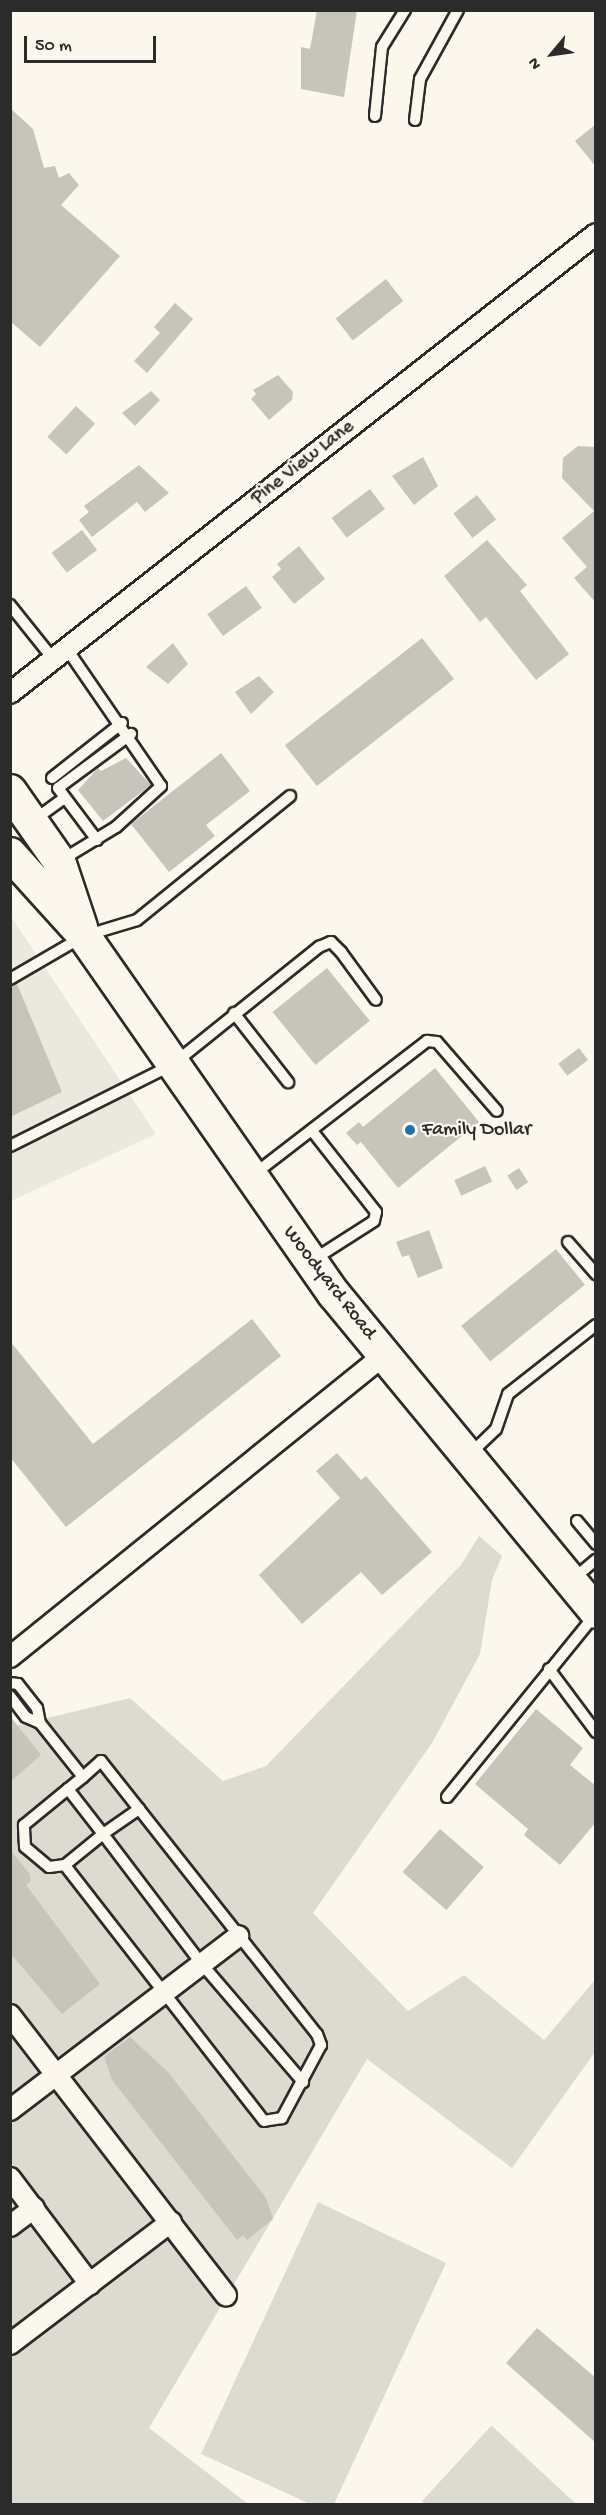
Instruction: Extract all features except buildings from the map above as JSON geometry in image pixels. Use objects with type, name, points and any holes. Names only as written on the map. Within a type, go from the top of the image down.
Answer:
[{"type":"main road","name":"Woodyard Road","points":[[10,791],[59,861],[84,936]]},
{"type":"main road","name":"Woodyard Road","points":[[10,854],[84,936],[310,1262],[469,1455],[584,1570],[596,1614]]},
{"type":"street","name":"Pine View Lane","points":[[10,693],[596,234]]},
{"type":"street","points":[[10,1657],[385,1354]]},
{"type":"street","points":[[10,2110],[238,1936]]},
{"type":"street","points":[[10,2015],[226,2295]]},
{"type":"street","points":[[10,2178],[90,2284]]},
{"type":"street","points":[[10,2226],[34,2208]]},
{"type":"street","points":[[10,2344],[171,2222]]},
{"type":"lane","points":[[375,116],[382,47],[405,10]]},
{"type":"lane","points":[[415,120],[420,79],[458,10]]},
{"type":"lane","points":[[10,605],[60,654],[128,731],[161,786],[98,840],[59,861]]},
{"type":"lane","points":[[32,821],[58,788],[128,731]]},
{"type":"lane","points":[[58,789],[128,731]]},
{"type":"lane","points":[[58,789],[98,840]]},
{"type":"lane","points":[[10,979],[84,936],[137,920],[145,909],[290,796]]},
{"type":"lane","points":[[10,1146],[172,1065],[234,1013],[331,942],[376,1000]]},
{"type":"lane","points":[[234,1013],[288,1082]]},
{"type":"lane","points":[[250,1177],[313,1132],[427,1041],[437,1042],[497,1111]]},
{"type":"lane","points":[[310,1262],[374,1221],[376,1212],[313,1132]]},
{"type":"lane","points":[[568,1242],[596,1274]]},
{"type":"lane","points":[[469,1455],[496,1429],[508,1394],[596,1325]]},
{"type":"lane","points":[[577,1521],[596,1544]]},
{"type":"lane","points":[[447,1797],[596,1614]]},
{"type":"lane","points":[[549,1669],[596,1732]]},
{"type":"lane","points":[[10,1683],[18,1684],[37,1708],[40,1723],[83,1777]]},
{"type":"lane","points":[[10,1696],[26,1717],[40,1723]]},
{"type":"lane","points":[[64,1865],[264,2121],[282,2118],[321,2044],[317,2034],[238,1936],[139,1809],[101,1761],[24,1825],[21,1837],[36,1861],[49,1867],[64,1865],[139,1809]]},
{"type":"lane","points":[[68,1789],[201,1963],[303,2082]]},
{"type":"shaded area","points":[[10,915],[156,1134],[11,1201],[10,1201]]},
{"type":"shaded area","points":[[479,1536],[502,1556],[492,1580],[480,1654],[432,1743],[313,1913],[408,2011],[464,1975],[544,2040],[595,1980],[595,2052],[512,2168],[367,2059],[149,2428],[248,2504],[11,2504],[10,1727],[130,1698],[223,1781],[266,1766],[461,1565]]},
{"type":"shaded area","points":[[318,2202],[446,2263],[334,2504],[310,2504],[201,2454]]},
{"type":"shaded area","points":[[492,2425],[576,2504],[425,2504],[422,2501]]},
{"type":"place","name":"Family Dollar","points":[[410,1130]]}]
